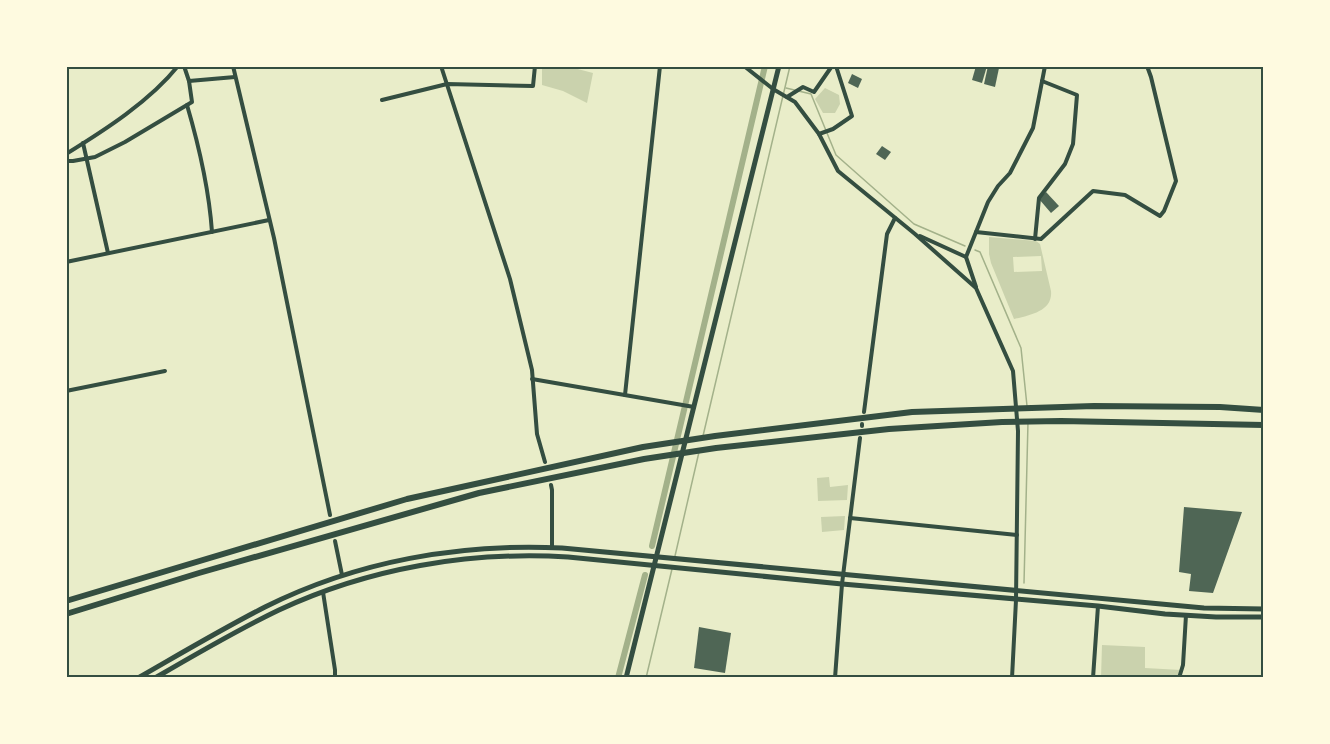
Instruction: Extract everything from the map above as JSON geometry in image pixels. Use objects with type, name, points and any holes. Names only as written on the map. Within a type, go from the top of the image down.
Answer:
[{"type":"highway","points":[[66,600],[407,499],[643,447],[912,412],[1094,406],[1220,407],[1264,410]]},
{"type":"highway","points":[[66,614],[199,573],[479,493],[645,459],[716,448],[889,429],[1002,422],[1264,425]]},
{"type":"main road","points":[[626,678],[779,66]]},
{"type":"main road","points":[[138,678],[267,606],[342,575],[432,554],[502,547],[552,548],[1204,608],[1264,609]]},
{"type":"main road","points":[[155,678],[280,610],[346,583],[425,564],[461,559],[547,556],[1186,615],[1264,617]]},
{"type":"street","points":[[66,154],[150,95],[178,66]]},
{"type":"street","points":[[66,161],[95,158],[192,102],[184,66]]},
{"type":"street","points":[[233,66],[269,220],[330,515]]},
{"type":"street","points":[[441,66],[510,279],[532,370],[537,434],[545,462]]},
{"type":"street","points":[[382,100],[447,84],[533,86],[535,66]]},
{"type":"street","points":[[625,395],[660,66]]},
{"type":"street","points":[[744,66],[795,102],[824,132],[838,171],[976,288]]},
{"type":"street","points":[[787,97],[803,87],[814,92],[834,66]]},
{"type":"street","points":[[824,132],[852,116],[834,66]]},
{"type":"street","points":[[1012,678],[1017,591],[1018,431],[1012,371],[976,288],[966,257],[988,202],[1010,173],[1033,128],[1045,66]]},
{"type":"street","points":[[976,232],[1041,239],[1093,191],[1125,195],[1160,216],[1164,212],[1176,182],[1147,66]]},
{"type":"street","points":[[189,81],[235,77]]},
{"type":"street","points":[[1035,239],[1039,198],[1065,164],[1073,144],[1077,95],[1042,81]]},
{"type":"street","points":[[187,105],[196,136],[212,232]]},
{"type":"street","points":[[83,143],[108,254]]},
{"type":"street","points":[[864,412],[887,234],[895,218]]},
{"type":"street","points":[[66,262],[269,220]]},
{"type":"street","points":[[915,234],[966,257]]},
{"type":"street","points":[[66,391],[165,371]]},
{"type":"street","points":[[532,379],[693,407]]},
{"type":"street","points":[[835,678],[842,584],[860,438]]},
{"type":"street","points":[[550,485],[552,490],[552,548]]},
{"type":"street","points":[[850,518],[1017,535]]},
{"type":"street","points":[[335,541],[342,575]]},
{"type":"street","points":[[323,592],[335,678]]},
{"type":"street","points":[[1094,678],[1098,606]]},
{"type":"street","points":[[1179,678],[1183,665],[1186,615]]},
{"type":"green space","points":[[566,66],[593,73],[587,103],[563,91],[542,85],[542,67]]},
{"type":"green space","points":[[825,88],[839,95],[840,104],[835,113],[823,113],[815,99]]},
{"type":"green space","points":[[989,237],[1036,241],[1040,244],[1051,291],[1051,298],[1044,308],[1014,319],[989,254]],"holes":[[[1041,256],[1042,271],[1014,272],[1013,257]]]},
{"type":"green space","points":[[829,477],[830,487],[848,485],[847,500],[818,501],[817,478]]},
{"type":"green space","points":[[845,516],[844,530],[822,532],[821,517]]},
{"type":"green space","points":[[1102,645],[1145,647],[1145,668],[1181,670],[1178,678],[1101,678]]},
{"type":"building","points":[[976,66],[987,66],[982,83],[972,80]]},
{"type":"building","points":[[988,66],[999,68],[995,87],[984,84]]},
{"type":"building","points":[[852,74],[862,79],[858,88],[848,83]]},
{"type":"building","points":[[882,146],[891,152],[885,160],[876,154]]},
{"type":"building","points":[[1046,192],[1059,206],[1051,213],[1039,199]]},
{"type":"building","points":[[1184,507],[1242,512],[1213,593],[1189,591],[1191,574],[1179,572]]},
{"type":"building","points":[[699,627],[731,633],[725,673],[694,668]]},
{"type":"waterway","points":[[652,546],[765,66]]},
{"type":"waterway","points":[[703,436],[790,66]]},
{"type":"waterway","points":[[786,88],[811,94],[836,155],[914,224],[965,246]]},
{"type":"waterway","points":[[975,250],[980,252],[1021,348],[1027,406]]},
{"type":"waterway","points":[[1024,583],[1028,422]]},
{"type":"waterway","points":[[675,556],[699,452]]},
{"type":"waterway","points":[[646,678],[672,569]]},
{"type":"waterway","points":[[618,678],[645,575]]}]
